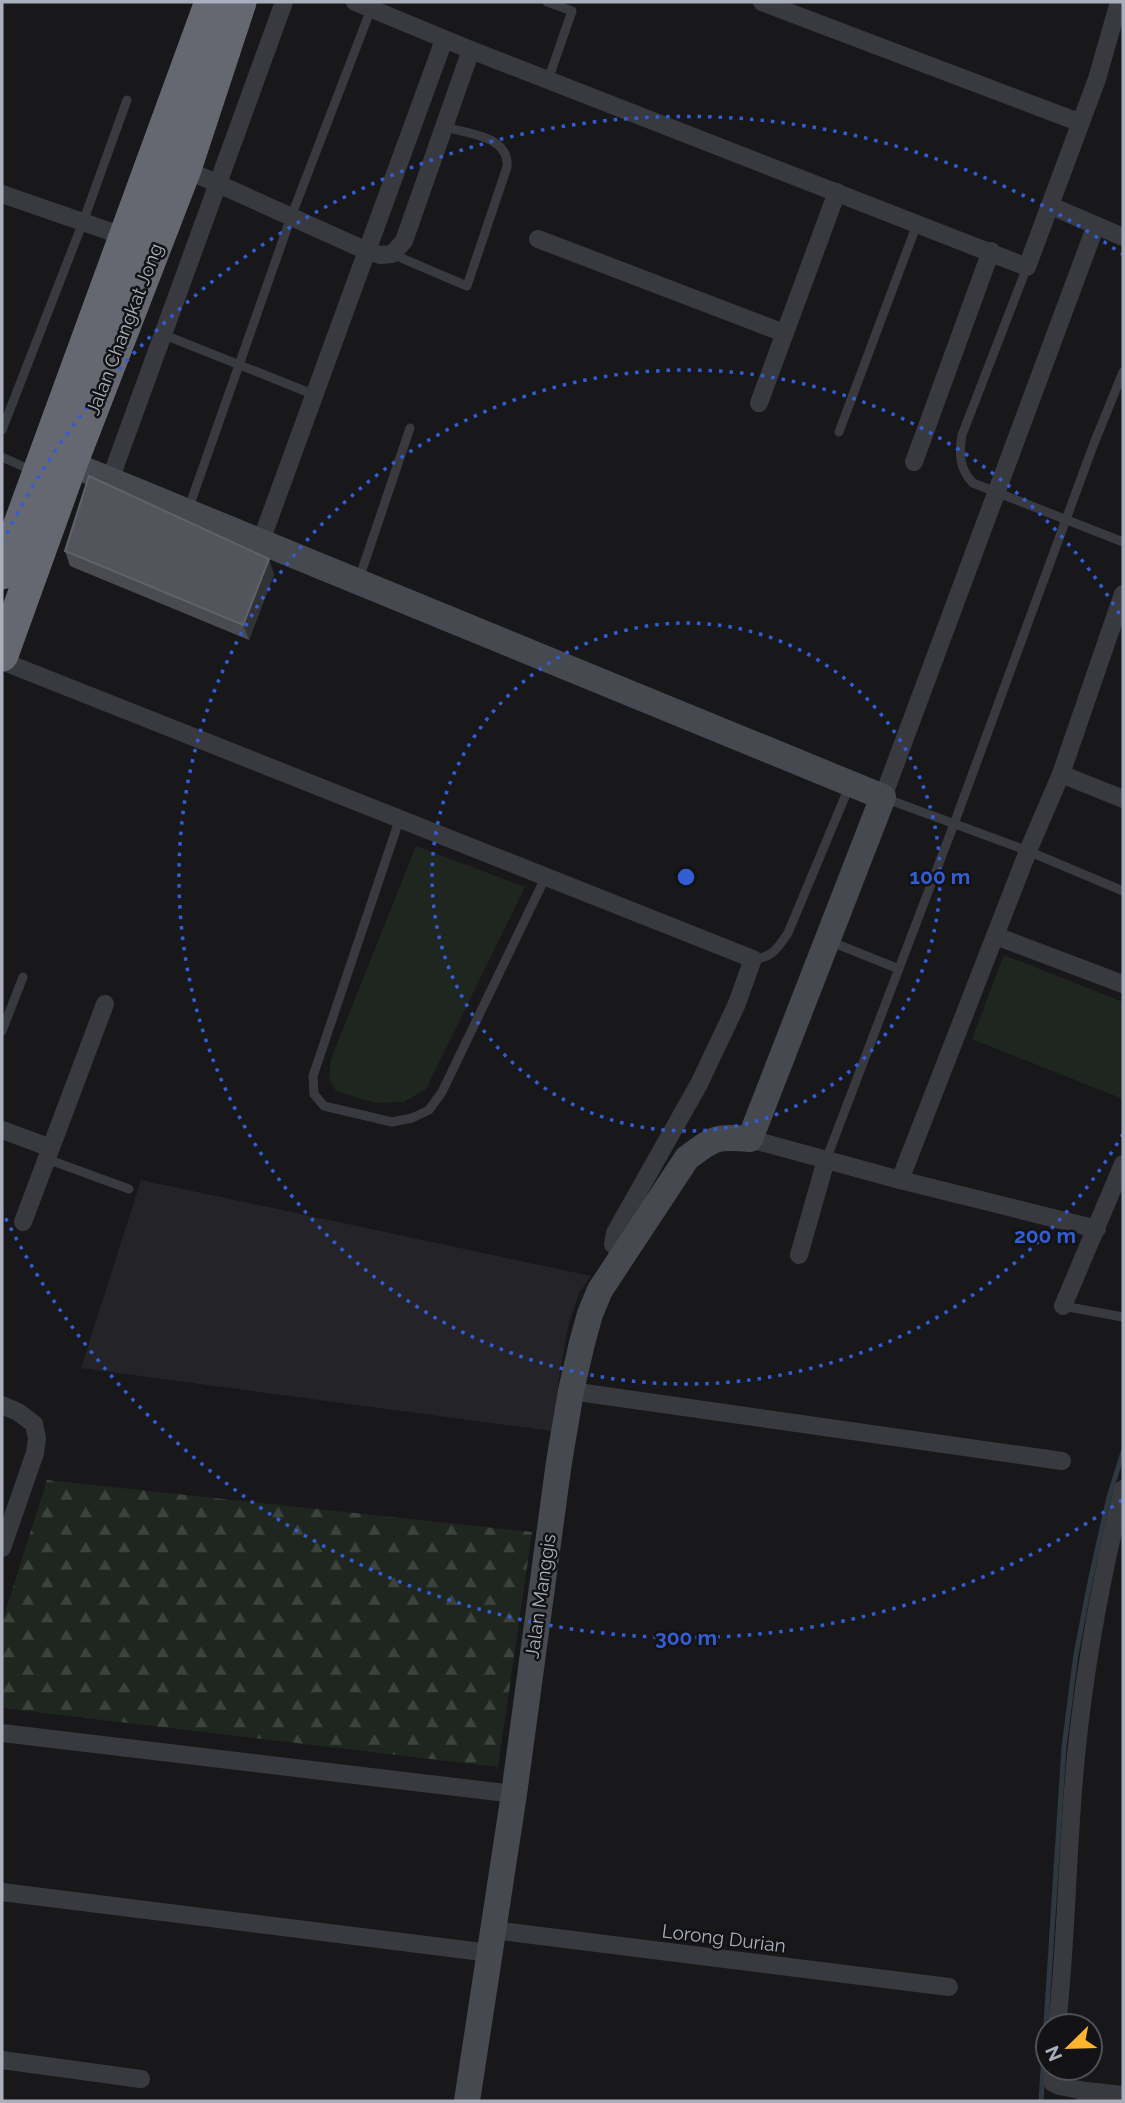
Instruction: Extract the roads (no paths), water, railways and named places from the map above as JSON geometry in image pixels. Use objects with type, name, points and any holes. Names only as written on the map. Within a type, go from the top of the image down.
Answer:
[{"type":"highway","name":"Jalan Changkat Jong","points":[[17,572],[71,464],[141,241],[211,2]]},
{"type":"highway","name":"Jalan Changkat Jong","points":[[2,655],[26,505],[106,294],[185,169],[240,2]]},
{"type":"highway","points":[[2,534],[26,505]]},
{"type":"highway","points":[[2,613],[17,572]]},
{"type":"street","points":[[110,480],[284,2]]},
{"type":"street","points":[[762,2],[1081,123]]},
{"type":"street","points":[[371,6],[444,40],[1027,267],[1097,79],[1119,2]]},
{"type":"street","points":[[261,541],[444,40]]},
{"type":"street","points":[[185,169],[367,251],[380,255],[392,254],[404,241],[471,50]]},
{"type":"street","points":[[759,402],[837,192]]},
{"type":"street","points":[[2,194],[141,241]]},
{"type":"street","points":[[1051,206],[1123,237]]},
{"type":"street","points":[[1096,226],[883,797],[750,1139],[1097,1230]]},
{"type":"street","points":[[538,239],[784,333]]},
{"type":"street","points":[[914,462],[991,251]]},
{"type":"street","points":[[71,464],[883,797]]},
{"type":"street","points":[[900,1180],[1116,632],[1123,594]]},
{"type":"street","points":[[2,662],[753,959],[736,1006],[699,1084],[615,1233],[613,1244],[622,1255]]},
{"type":"street","points":[[1061,775],[1123,799]]},
{"type":"street","points":[[996,936],[1123,984]]},
{"type":"street","points":[[23,1222],[105,1004]]},
{"type":"street","points":[[2,1130],[49,1153]]},
{"type":"street","name":"Jalan Manggis","points":[[467,2101],[571,1391],[590,1314],[600,1290],[687,1158],[721,1137],[750,1139]]},
{"type":"street","points":[[799,1255],[826,1160]]},
{"type":"street","points":[[1063,1306],[1123,1164]]},
{"type":"street","points":[[571,1391],[1062,1461]]},
{"type":"street","points":[[2,1405],[18,1412],[34,1424],[37,1438],[35,1452],[2,1548]]},
{"type":"street","points":[[1059,2012],[1070,1827],[1084,1686],[1098,1595],[1123,1489]]},
{"type":"street","points":[[2,1733],[514,1794]]},
{"type":"street","name":"Lorong Durian","points":[[2,1892],[948,1987]]},
{"type":"street","points":[[2,2060],[141,2079]]},
{"type":"street","points":[[1053,2082],[1085,2096],[1123,2095]]},
{"type":"lane","points":[[547,2],[572,10],[548,80]]},
{"type":"lane","points":[[188,511],[238,364],[371,6]]},
{"type":"lane","points":[[2,430],[127,100]]},
{"type":"lane","points":[[392,254],[467,286],[507,167],[508,156],[503,148],[492,140],[444,127]]},
{"type":"lane","points":[[839,432],[918,223]]},
{"type":"lane","points":[[1027,267],[962,435],[959,452],[966,476],[973,483],[1123,542]]},
{"type":"lane","points":[[162,334],[315,395]]},
{"type":"lane","points":[[826,1160],[1123,372]]},
{"type":"lane","points":[[358,581],[410,428]]},
{"type":"lane","points":[[2,457],[38,473]]},
{"type":"lane","points":[[753,959],[765,958],[777,950],[788,933],[850,784]]},
{"type":"lane","points":[[883,797],[1028,851],[1123,891]]},
{"type":"lane","points":[[400,818],[313,1076],[314,1094],[324,1106],[392,1122],[412,1118],[429,1110],[442,1093],[545,876]]},
{"type":"lane","points":[[827,940],[899,969]]},
{"type":"lane","points":[[2,1031],[23,977]]},
{"type":"lane","points":[[49,1153],[129,1189]]},
{"type":"lane","points":[[1063,1306],[1123,1317]]},
{"type":"waterway","points":[[1041,2101],[1064,1747],[1076,1654],[1090,1582],[1109,1497],[1123,1452]]}]
